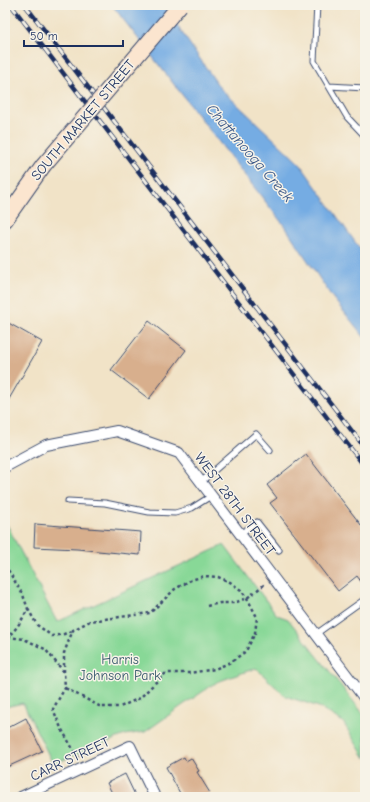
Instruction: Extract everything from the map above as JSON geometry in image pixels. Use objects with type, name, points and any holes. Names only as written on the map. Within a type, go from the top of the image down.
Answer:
[{"type":"main road","name":"SOUTH MARKET STREET","points":[[5,220],[43,166],[180,5]]},
{"type":"street","name":"WEST 28TH STREET","points":[[5,467],[46,445],[116,431],[179,453],[365,699]]},
{"type":"street","name":"CARR STREET","points":[[21,797],[130,746],[155,797]]},
{"type":"lane","points":[[317,5],[314,61],[347,118],[365,136]]},
{"type":"lane","points":[[329,86],[365,88]]},
{"type":"lane","points":[[201,482],[256,434],[270,450]]},
{"type":"lane","points":[[68,501],[105,503],[149,512],[174,513],[192,508],[211,496]]},
{"type":"lane","points":[[240,534],[257,522],[279,550]]},
{"type":"lane","points":[[316,634],[365,600]]},
{"type":"path","points":[[5,565],[23,595],[28,609],[38,625],[52,636],[64,634],[90,621],[150,614],[175,589],[191,580],[204,576],[230,582],[241,590],[257,617],[255,633],[246,651],[231,662],[215,669],[190,673],[166,673],[140,698],[120,707],[101,707],[65,688]]},
{"type":"path","points":[[207,606],[220,603],[234,603],[247,598],[273,578]]},
{"type":"path","points":[[6,638],[18,626],[28,609]]},
{"type":"path","points":[[74,630],[64,653],[65,688],[53,709],[61,728],[82,768]]},
{"type":"path","points":[[6,638],[24,639],[45,649],[64,672]]},
{"type":"green space","name":"Harris Johnson Park","points":[[5,521],[57,622],[224,545],[277,615],[288,619],[365,716],[365,758],[343,722],[319,707],[285,696],[256,668],[217,682],[145,732],[125,735],[53,764],[23,703],[5,707]]},
{"type":"water","name":"Chattanooga Creek","points":[[112,5],[163,5],[220,88],[300,164],[365,256],[365,338],[332,297],[286,228]]},
{"type":"building","points":[[5,321],[42,342],[5,406]]},
{"type":"building","points":[[149,321],[186,350],[149,399],[111,370]]},
{"type":"building","points":[[306,454],[365,530],[365,587],[357,576],[338,591],[270,503],[277,498],[267,485]]},
{"type":"building","points":[[35,524],[141,532],[140,555],[77,549],[34,547]]},
{"type":"building","points":[[26,718],[42,751],[5,768],[5,729]]},
{"type":"building","points":[[184,757],[186,761],[191,758],[199,771],[197,772],[210,793],[204,797],[182,797],[166,767]]},
{"type":"building","points":[[125,774],[136,797],[114,797],[107,783]]},
{"type":"railway","points":[[11,5],[365,467]]},
{"type":"railway","points":[[25,5],[365,448]]}]
